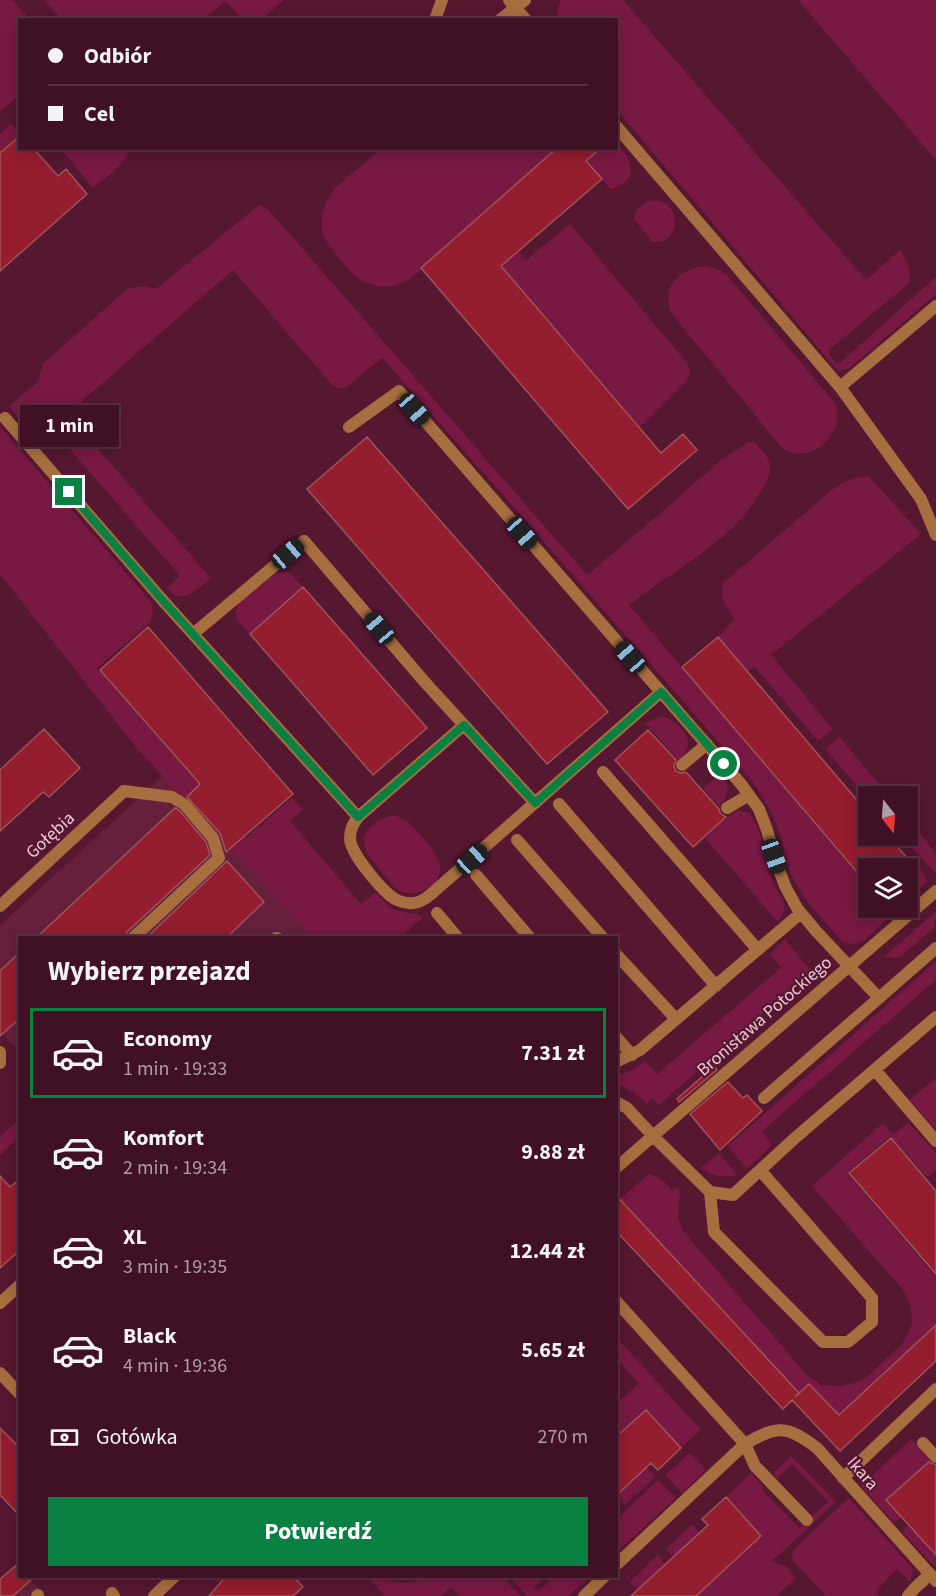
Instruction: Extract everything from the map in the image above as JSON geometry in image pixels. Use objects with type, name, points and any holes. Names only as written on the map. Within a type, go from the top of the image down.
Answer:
[{"type":"street","points":[[436,18],[442,0]]},
{"type":"street","points":[[502,18],[516,2],[525,18]]},
{"type":"street","points":[[618,128],[840,387],[921,499],[936,535]]},
{"type":"street","points":[[840,387],[936,306]]},
{"type":"street","points":[[349,427],[399,391],[749,795],[759,809],[785,886],[801,913],[879,998]]},
{"type":"street","points":[[5,418],[193,634],[358,817]]},
{"type":"street","points":[[193,634],[304,541],[423,680],[535,803]]},
{"type":"street","points":[[464,725],[358,817],[352,825],[350,837],[356,854],[363,865],[395,899],[410,904],[418,903],[430,895],[661,692]]},
{"type":"street","points":[[682,765],[707,744]]},
{"type":"street","points":[[603,772],[758,950]]},
{"type":"street","name":"Gołębia","points":[[0,906],[124,791],[172,796],[185,805],[213,838],[219,858],[135,936]]},
{"type":"street","points":[[727,808],[749,795]]},
{"type":"street","points":[[558,804],[716,986]]},
{"type":"street","points":[[518,840],[601,936]]},
{"type":"street","points":[[476,875],[528,936]]},
{"type":"street","name":"Bronisława Potockiego","points":[[618,1166],[936,891]]},
{"type":"street","points":[[437,913],[456,936]]},
{"type":"street","points":[[618,1061],[640,1050],[801,913]]},
{"type":"street","points":[[764,1098],[936,948]]},
{"type":"street","points":[[618,956],[676,1019]]},
{"type":"street","points":[[618,1103],[627,1107],[710,1192],[733,1195],[936,1017]]},
{"type":"street","points":[[618,1039],[632,1055]]},
{"type":"street","points":[[0,1052],[0,1063]]},
{"type":"street","points":[[875,1070],[936,1141]]},
{"type":"street","points":[[710,1192],[714,1232],[823,1342],[848,1342],[872,1322],[872,1298],[760,1170]]},
{"type":"street","points":[[0,1303],[18,1288]]},
{"type":"street","points":[[618,1303],[745,1444],[755,1466],[807,1520]]},
{"type":"street","points":[[0,1373],[18,1392]]},
{"type":"street","points":[[843,1478],[936,1389]]},
{"type":"street","name":"Ikara","points":[[618,1563],[745,1444],[762,1434],[779,1430],[799,1434],[817,1448],[933,1577]]},
{"type":"street","points":[[923,1443],[936,1457]]},
{"type":"street","points":[[908,1596],[915,1587],[933,1577]]},
{"type":"street","points":[[154,1596],[173,1578]]},
{"type":"street","points":[[584,1596],[603,1578]]},
{"type":"shaded area","points":[[0,0],[13,0],[28,18],[18,18],[18,97],[0,111]]},
{"type":"shaded area","points":[[44,0],[284,0],[263,18],[241,18],[226,1],[204,18],[60,18]]},
{"type":"shaded area","points":[[561,0],[623,0],[866,280],[900,250],[910,271],[908,284],[830,349],[829,354],[836,363],[841,362],[936,277],[936,294],[849,368],[838,371],[618,111],[618,18],[556,18]]},
{"type":"shaded area","points":[[798,0],[936,0],[936,160]]},
{"type":"shaded area","points":[[11,124],[18,132],[18,137],[0,153],[0,134]]},
{"type":"shaded area","points":[[618,144],[630,163],[630,175],[611,190],[586,161],[598,151],[618,150]]},
{"type":"shaded area","points":[[62,150],[129,150],[119,166],[93,188]]},
{"type":"shaded area","points":[[380,150],[556,150],[493,204],[485,214],[526,260],[570,224],[688,364],[690,372],[688,379],[640,427],[468,228],[408,280],[392,286],[366,283],[345,266],[323,233],[323,212],[335,188]]},
{"type":"shaded area","points":[[650,200],[664,203],[671,209],[675,218],[670,237],[664,241],[652,242],[634,219],[637,209]]},
{"type":"shaded area","points":[[259,205],[268,209],[587,575],[722,459],[749,442],[755,443],[768,459],[770,472],[763,488],[749,509],[734,526],[701,554],[629,605],[858,875],[858,918],[889,918],[864,940],[856,944],[844,943],[813,908],[793,879],[786,864],[773,818],[750,778],[382,358],[345,388],[333,386],[233,270],[67,414],[211,578],[195,591],[184,596],[178,596],[167,588],[180,576],[36,410],[20,421],[9,406],[38,382],[43,364],[127,289],[145,286],[156,289]]},
{"type":"shaded area","points":[[708,266],[727,275],[835,403],[836,425],[824,444],[815,450],[793,453],[782,448],[671,313],[668,294],[676,279],[690,270]]},
{"type":"shaded area","points":[[0,427],[152,603],[153,612],[150,623],[97,668],[246,838],[292,798],[303,810],[290,821],[361,904],[376,892],[394,909],[423,917],[402,936],[312,936],[139,751],[0,574]]},
{"type":"shaded area","points":[[869,477],[921,534],[771,655],[833,729],[818,741],[755,667],[748,671],[718,637],[735,619],[724,602],[722,588],[723,583],[832,490],[844,482]]},
{"type":"shaded area","points":[[287,572],[303,587],[250,634],[236,618],[239,602],[277,573]]},
{"type":"shaded area","points":[[663,717],[677,724],[686,735],[687,747],[678,760],[645,723]]},
{"type":"shaded area","points":[[834,730],[881,786],[858,787],[825,749],[839,737]]},
{"type":"shaded area","points":[[720,774],[726,782],[727,794],[719,806],[703,789]]},
{"type":"shaded area","points":[[163,776],[312,936],[18,936],[18,1050],[0,1031],[0,925]]},
{"type":"shaded area","points":[[739,810],[750,815],[759,830],[773,883],[784,906],[783,914],[777,921],[705,838],[730,815]]},
{"type":"shaded area","points":[[394,815],[407,821],[416,830],[439,861],[437,879],[420,892],[399,891],[376,865],[365,847],[364,838],[369,828],[374,823]]},
{"type":"shaded area","points":[[918,831],[936,853],[935,873],[910,846],[918,846]]},
{"type":"shaded area","points":[[918,866],[925,875],[927,882],[918,891]]},
{"type":"shaded area","points":[[936,911],[934,921],[936,926],[899,958],[884,957]]},
{"type":"shaded area","points":[[785,939],[811,971],[659,1105],[652,1098],[647,1104],[629,1090],[618,1085],[618,1076],[633,1070],[645,1061],[657,1074],[781,968],[770,954]]},
{"type":"shaded area","points":[[936,961],[936,980],[762,1131],[771,1146],[747,1169],[728,1146]]},
{"type":"shaded area","points":[[936,1078],[936,1130],[910,1100]]},
{"type":"shaded area","points":[[18,1120],[18,1138],[0,1155],[0,1137]]},
{"type":"shaded area","points":[[908,1122],[936,1153],[936,1171],[927,1177],[890,1136],[847,1173],[936,1277],[936,1325],[839,1415],[809,1384],[799,1393],[618,1197],[621,1198],[649,1174],[662,1180],[672,1190],[677,1187],[680,1192],[678,1218],[683,1231],[806,1374],[821,1385],[840,1386],[859,1382],[902,1344],[912,1322],[911,1307],[904,1291],[812,1186],[883,1123],[893,1135]]},
{"type":"shaded area","points":[[719,1154],[738,1175],[718,1176],[701,1167]]},
{"type":"shaded area","points":[[618,1339],[701,1430],[681,1448],[646,1410],[618,1436],[618,1402],[639,1383],[618,1360]]},
{"type":"shaded area","points":[[911,1439],[936,1466],[936,1494],[917,1473],[887,1500],[902,1517],[894,1523],[861,1486]]},
{"type":"shaded area","points":[[690,1453],[706,1470],[682,1493],[665,1475]]},
{"type":"shaded area","points":[[791,1456],[836,1502],[771,1562],[786,1566],[796,1578],[776,1596],[696,1596],[761,1536],[726,1497],[751,1473],[761,1484],[763,1491],[799,1528],[828,1502],[792,1464],[776,1479],[774,1472]]},
{"type":"shaded area","points":[[647,1467],[655,1477],[625,1505],[618,1495]]},
{"type":"shaded area","points":[[658,1480],[676,1498],[618,1551],[618,1518]]},
{"type":"shaded area","points":[[849,1498],[913,1569],[910,1582],[897,1569],[876,1591],[880,1596],[826,1596],[792,1560],[793,1550]]},
{"type":"shaded area","points":[[692,1524],[699,1533],[673,1557],[666,1549]]},
{"type":"shaded area","points":[[909,1525],[936,1555],[936,1566],[903,1533]]},
{"type":"shaded area","points":[[658,1555],[665,1564],[637,1590],[630,1582]]},
{"type":"shaded area","points":[[368,1578],[385,1578],[401,1583],[423,1578],[504,1578],[521,1596],[460,1596],[451,1587],[441,1596],[385,1596]]},
{"type":"shaded area","points":[[511,1578],[544,1578],[534,1587],[538,1591],[554,1578],[589,1578],[568,1596],[527,1596]]},
{"type":"shaded area","points":[[31,1580],[45,1596],[13,1596]]},
{"type":"building","points":[[18,138],[18,150],[35,150],[58,176],[66,169],[87,194],[0,271],[0,153]]},
{"type":"building","points":[[555,150],[599,150],[586,161],[602,179],[501,266],[661,453],[683,434],[697,450],[628,509],[421,268]]},
{"type":"building","points":[[367,437],[608,712],[547,764],[307,489]]},
{"type":"building","points":[[303,587],[427,728],[373,775],[250,634]]},
{"type":"building","points":[[148,627],[293,794],[226,852],[220,833],[187,797],[200,784],[100,670]]},
{"type":"building","points":[[718,637],[858,801],[858,846],[897,846],[907,858],[858,858],[858,873],[682,667]]},
{"type":"building","points":[[44,729],[80,768],[49,797],[43,792],[0,831],[0,770]]},
{"type":"building","points":[[648,730],[676,760],[674,766],[676,771],[686,772],[720,813],[726,817],[693,847],[615,760]]},
{"type":"building","points":[[175,808],[206,842],[210,855],[127,932],[126,936],[38,936]]},
{"type":"building","points":[[227,861],[264,902],[228,936],[148,936]]},
{"type":"building","points":[[18,954],[18,1020],[0,1036],[0,971]]},
{"type":"building","points":[[714,1066],[717,1070],[679,1102],[677,1099]]},
{"type":"building","points":[[728,1082],[743,1098],[747,1095],[762,1111],[720,1150],[690,1114]]},
{"type":"building","points":[[891,1138],[936,1191],[936,1274],[849,1173]]},
{"type":"building","points":[[0,1176],[10,1187],[18,1181],[18,1252],[0,1268]]},
{"type":"building","points":[[618,1197],[799,1393],[795,1397],[809,1384],[839,1415],[936,1325],[936,1361],[840,1451],[792,1400],[783,1409],[618,1233]]},
{"type":"building","points":[[646,1410],[681,1448],[658,1470],[651,1463],[618,1494],[618,1435]]},
{"type":"building","points":[[0,1428],[18,1446],[18,1514],[0,1495]]},
{"type":"building","points":[[929,1462],[936,1465],[936,1555],[886,1500]]},
{"type":"building","points":[[726,1497],[761,1536],[696,1596],[631,1596],[708,1525],[702,1519]]},
{"type":"building","points":[[18,1564],[18,1578],[33,1578],[13,1596],[0,1596],[0,1579]]},
{"type":"building","points":[[224,1578],[295,1578],[303,1587],[293,1596],[209,1596]]},
{"type":"route","points":[[69,492],[165,603],[358,817],[464,725],[535,803],[661,692],[724,764]]}]
